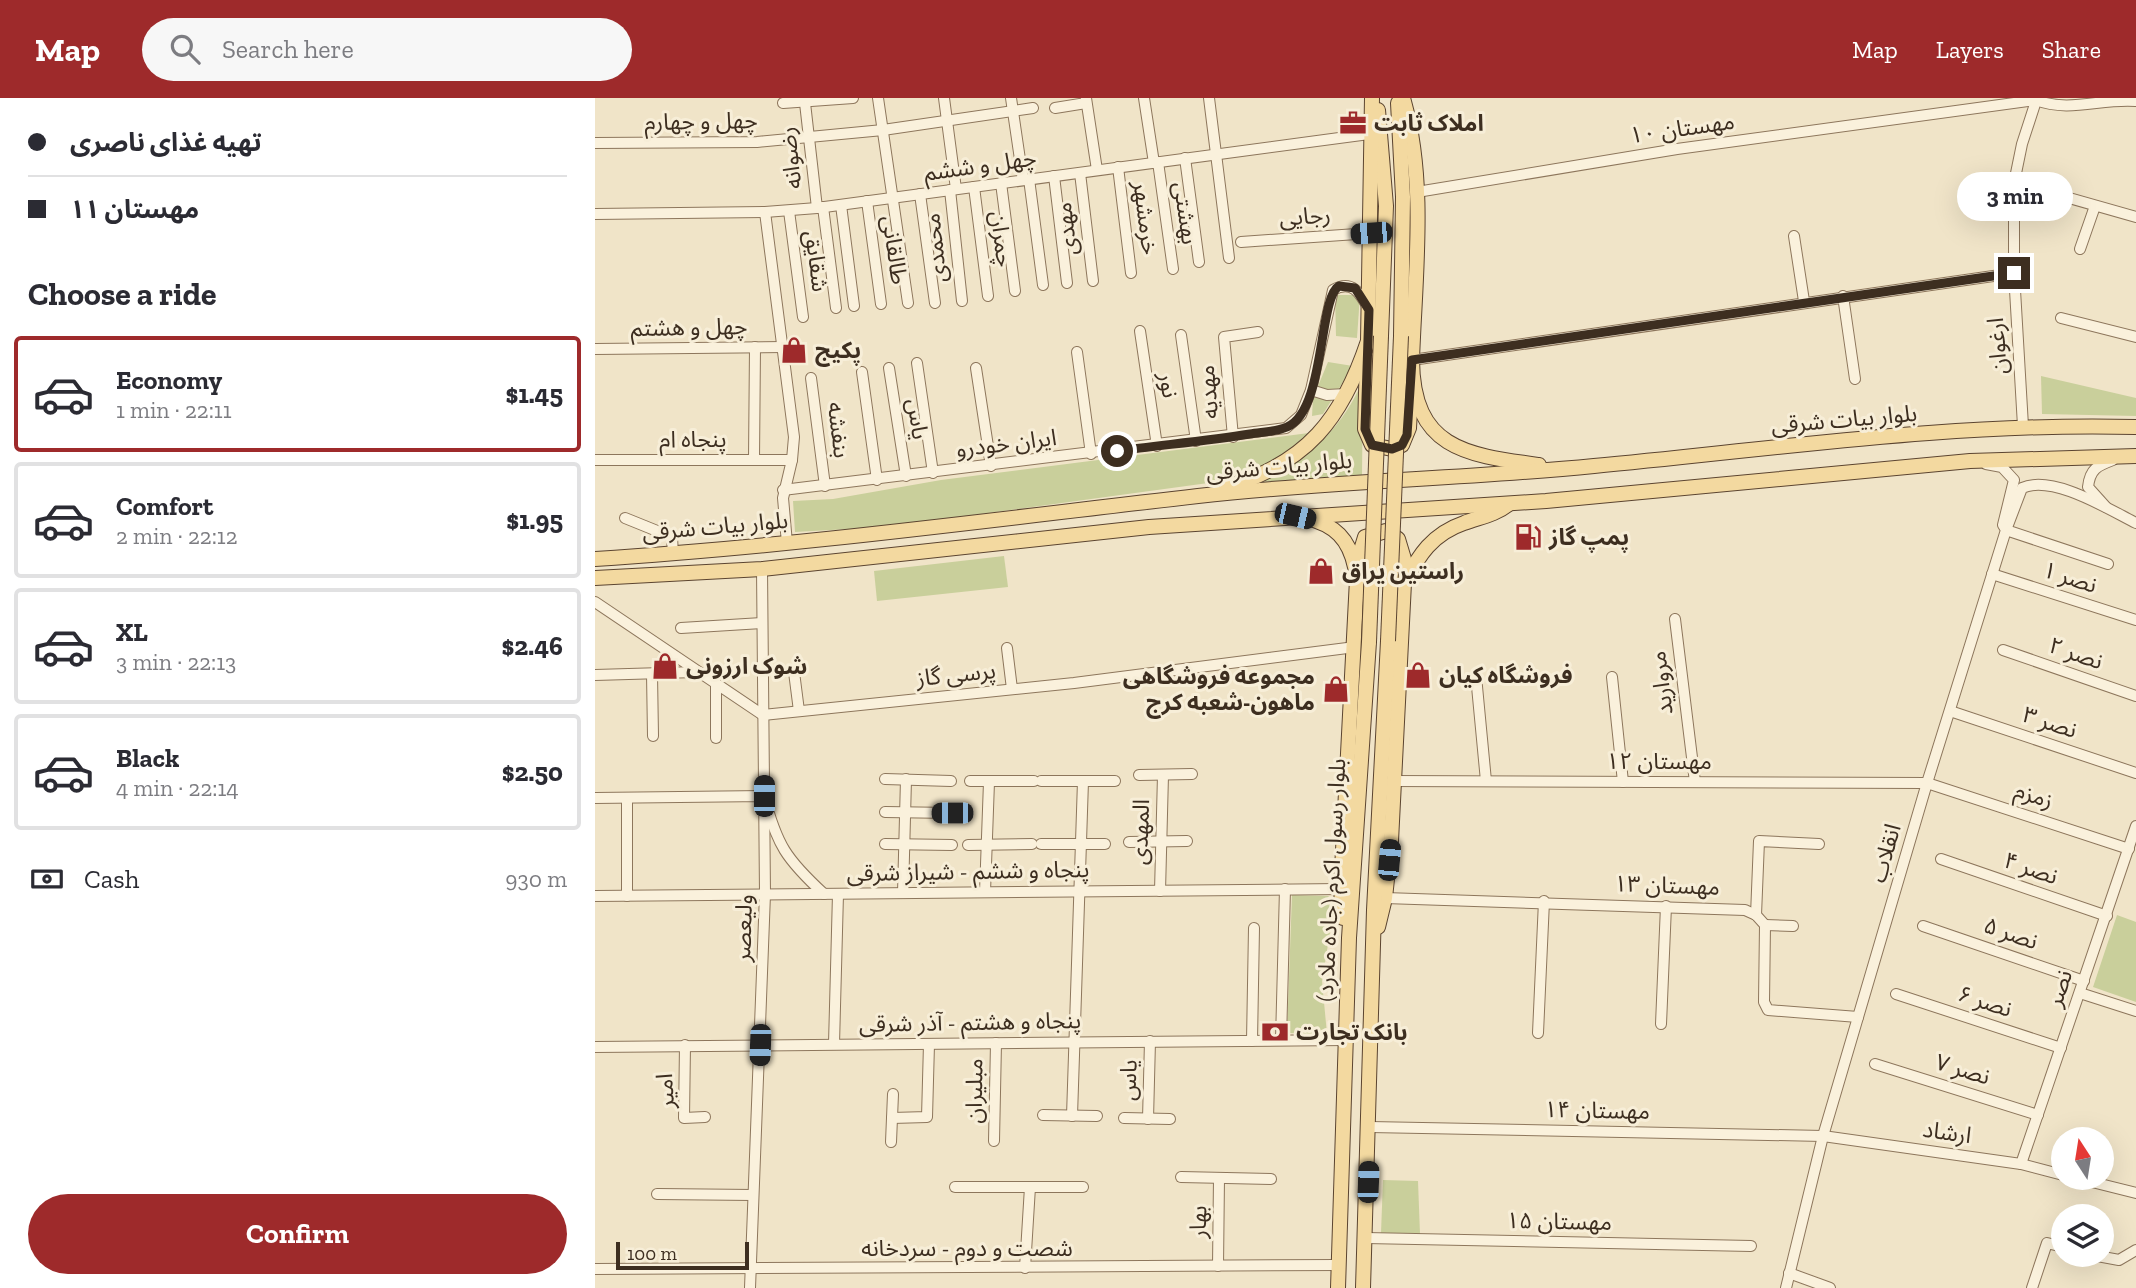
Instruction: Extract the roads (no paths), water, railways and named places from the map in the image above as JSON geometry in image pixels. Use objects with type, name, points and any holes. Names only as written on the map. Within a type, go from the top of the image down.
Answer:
[{"type":"main road","points":[[1349,938],[1341,889],[1361,644],[1374,339],[1369,310],[1369,134],[1374,98]]},
{"type":"main road","points":[[1374,98],[1385,206],[1365,429],[1372,445],[1392,449],[1405,441],[1412,381],[1417,192],[1410,121],[1403,98]]},
{"type":"main road","name":"بلوار رسول اکرم (جاده ملارد)","points":[[1373,938],[1401,336],[1403,197],[1398,98]]},
{"type":"main road","points":[[1199,496],[1264,475],[1289,462],[1315,440],[1346,394],[1374,339]]},
{"type":"main road","points":[[1412,381],[1420,408],[1433,430],[1467,453],[1568,469]]},
{"type":"main road","name":"بلوار بیات شرقی","points":[[595,559],[908,532],[1199,496],[1365,481],[1568,469],[2023,426],[2136,427]]},
{"type":"main road","name":"بلوار بیات شرقی","points":[[595,578],[762,569],[887,554],[1295,516],[1510,503],[1970,461],[2129,456]]},
{"type":"main road","points":[[1404,583],[1420,553],[1434,538],[1465,522],[1498,513],[1510,503]]},
{"type":"main road","points":[[1295,516],[1319,521],[1342,535],[1352,552],[1358,582]]},
{"type":"main road","points":[[1361,644],[1358,582],[1361,547],[1365,537],[1386,531],[1398,539],[1402,550],[1404,583],[1385,898],[1373,938],[1370,1127],[1363,1288]]},
{"type":"main road","points":[[908,532],[905,542],[912,552]]},
{"type":"main road","points":[[883,534],[889,544],[887,554]]},
{"type":"main road","name":"بلوار رسول اکرم (جاده ملارد)","points":[[1338,1288],[1361,644]]},
{"type":"street","points":[[783,103],[853,98]]},
{"type":"street","points":[[878,98],[908,303]]},
{"type":"street","name":"محمدی","points":[[944,98],[962,301]]},
{"type":"street","points":[[1011,98],[1042,285]]},
{"type":"street","name":"بهشتی","points":[[1144,98],[1173,269]]},
{"type":"street","points":[[1209,98],[1229,258]]},
{"type":"street","name":"مهستان ۱۰","points":[[1417,192],[1677,149],[2036,99],[2052,106],[2071,107],[2136,102]]},
{"type":"street","name":"ارغوان","points":[[2023,426],[2014,273],[2014,183],[2036,99]]},
{"type":"street","points":[[1055,108],[1086,100],[1097,170]]},
{"type":"street","name":"رضوانه","points":[[805,103],[808,137],[836,308]]},
{"type":"street","points":[[808,137],[883,130],[1033,108]]},
{"type":"street","name":"چهل و ششم","points":[[595,214],[789,211],[1369,134]]},
{"type":"street","name":"چهل و چهارم","points":[[595,143],[757,142],[808,137]]},
{"type":"street","points":[[1185,159],[1199,262]]},
{"type":"street","name":"خرمشهر","points":[[1118,167],[1131,274]]},
{"type":"street","name":"مهدی","points":[[1080,173],[1093,281]]},
{"type":"street","points":[[1054,176],[1067,283]]},
{"type":"street","points":[[1001,183],[1015,291]]},
{"type":"street","points":[[2020,184],[2136,217]]},
{"type":"street","name":"چمران","points":[[974,187],[988,296]]},
{"type":"street","points":[[920,194],[935,303]]},
{"type":"street","name":"طالقانی","points":[[867,201],[881,304]]},
{"type":"street","points":[[841,205],[854,306]]},
{"type":"street","points":[[2080,249],[2095,206]]},
{"type":"street","name":"شقایق","points":[[789,211],[803,317]]},
{"type":"street","points":[[765,212],[794,437],[792,460],[783,490],[787,543]]},
{"type":"street","name":"رجایی","points":[[1241,242],[1371,233]]},
{"type":"street","points":[[1794,236],[1804,301]]},
{"type":"street","points":[[1412,360],[1804,301],[2014,273]]},
{"type":"street","points":[[1346,394],[1327,395],[1311,390],[1333,290],[1349,286],[1355,288],[1369,310]]},
{"type":"street","points":[[1843,296],[1855,379]]},
{"type":"street","points":[[2061,318],[2136,337]]},
{"type":"street","name":"نور","points":[[1140,331],[1157,446]]},
{"type":"street","name":"مهدیه","points":[[1233,436],[1224,337],[1258,332]]},
{"type":"street","points":[[1181,335],[1196,441]]},
{"type":"street","name":"چهل و هشتم","points":[[595,349],[784,346]]},
{"type":"street","points":[[754,459],[755,347]]},
{"type":"street","points":[[1077,352],[1091,454]]},
{"type":"street","points":[[917,363],[933,473]]},
{"type":"street","name":"یاس","points":[[890,368],[905,477]]},
{"type":"street","points":[[976,368],[991,466]]},
{"type":"street","points":[[863,372],[877,480]]},
{"type":"street","name":"بنفشه","points":[[811,378],[825,486]]},
{"type":"street","name":"ایران خودرو","points":[[783,490],[1286,428],[1301,415],[1311,390]]},
{"type":"street","points":[[2108,509],[2088,487],[2090,474],[2097,466],[2129,456]]},
{"type":"street","name":"پنجاه ام","points":[[595,460],[792,460]]},
{"type":"street","name":"انقلاب","points":[[1786,1288],[1823,1136],[1927,783],[2006,530],[2003,525],[2014,480],[2002,467],[1970,461]]},
{"type":"street","points":[[2108,564],[2006,530],[2022,488],[2035,482],[2050,484],[2136,523]]},
{"type":"street","points":[[625,518],[672,537],[673,554]]},
{"type":"street","name":"ولیعصر","points":[[750,1288],[765,894],[762,569]]},
{"type":"street","name":"نصر ۱","points":[[1992,574],[2136,620]]},
{"type":"street","points":[[595,602],[763,715]]},
{"type":"street","name":"مروارید","points":[[1675,620],[1695,782]]},
{"type":"street","points":[[681,628],[762,623]]},
{"type":"street","name":"پرسی گاز","points":[[763,715],[1012,689],[1361,644]]},
{"type":"street","points":[[1007,648],[1012,689]]},
{"type":"street","name":"نصر ۲","points":[[2003,650],[2136,696]]},
{"type":"street","points":[[595,675],[697,672]]},
{"type":"street","points":[[794,672],[799,711]]},
{"type":"street","points":[[652,674],[653,736]]},
{"type":"street","points":[[1476,677],[1486,781]]},
{"type":"street","points":[[1612,677],[1623,782]]},
{"type":"street","points":[[716,685],[716,738]]},
{"type":"street","name":"نصر ۳","points":[[1950,710],[2136,773]]},
{"type":"street","points":[[1139,775],[1192,774]]},
{"type":"street","name":"المهدی","points":[[1160,891],[1163,775]]},
{"type":"street","points":[[885,779],[951,781]]},
{"type":"street","points":[[903,893],[906,779]]},
{"type":"street","points":[[970,781],[1115,781]]},
{"type":"street","points":[[1072,1116],[1083,781]]},
{"type":"street","name":"مهستان ۱۲","points":[[1392,781],[1927,783]]},
{"type":"street","points":[[985,892],[989,782]]},
{"type":"street","name":"زمزم","points":[[1927,783],[2129,849]]},
{"type":"street","points":[[595,798],[764,796],[774,834],[784,853],[824,894]]},
{"type":"street","points":[[627,798],[627,896]]},
{"type":"street","points":[[885,812],[952,813]]},
{"type":"street","name":"نصر","points":[[2021,1164],[2136,826]]},
{"type":"street","points":[[1129,842],[1188,841]]},
{"type":"street","points":[[1819,844],[1759,841],[1756,915],[1765,925],[1764,1002],[1768,1010],[1858,1017]]},
{"type":"street","points":[[968,845],[1105,844]]},
{"type":"street","points":[[885,845],[952,845]]},
{"type":"street","name":"نصر ۴","points":[[1941,859],[2107,916]]},
{"type":"street","points":[[1280,1040],[1285,889]]},
{"type":"street","name":"پنجاه و ششم - شیراز شرقی","points":[[595,896],[1341,889]]},
{"type":"street","points":[[834,1044],[838,894]]},
{"type":"street","name":"مهستان ۱۳","points":[[1385,898],[1666,906],[1745,910],[1756,915]]},
{"type":"street","points":[[1538,1033],[1544,901]]},
{"type":"street","points":[[1661,1024],[1666,906]]},
{"type":"street","points":[[1765,925],[1793,926]]},
{"type":"street","name":"نصر ۵","points":[[1923,926],[2084,981]]},
{"type":"street","points":[[1252,1041],[1254,928]]},
{"type":"street","name":"نصر ۶","points":[[1896,994],[2061,1048]]},
{"type":"street","points":[[2084,994],[2136,1011]]},
{"type":"street","name":"پنجاه و هشتم - آذر شرقی","points":[[595,1047],[1346,1040]]},
{"type":"street","name":"یاس","points":[[1148,1119],[1150,1041]]},
{"type":"street","name":"مبلیران","points":[[994,1141],[996,1043]]},
{"type":"street","points":[[892,1118],[927,1117],[929,1044]]},
{"type":"street","name":"امیر","points":[[685,1045],[684,1118],[705,1117]]},
{"type":"street","name":"نصر ۷","points":[[1875,1064],[2038,1115]]},
{"type":"street","points":[[891,1142],[893,1094]]},
{"type":"street","points":[[1043,1115],[1097,1116]]},
{"type":"street","name":"یاس","points":[[1124,1118],[1170,1119]]},
{"type":"street","name":"مهستان ۱۴","points":[[1370,1127],[1823,1136]]},
{"type":"street","name":"ارشاد","points":[[1823,1136],[2021,1164],[2051,1172]]},
{"type":"street","name":"بهار","points":[[1181,1177],[1271,1179]]},
{"type":"street","name":"بهار","points":[[1218,1266],[1219,1178]]},
{"type":"street","points":[[955,1186],[1083,1187]]},
{"type":"street","points":[[1025,1268],[1030,1187]]},
{"type":"street","points":[[2114,1188],[2136,1193]]},
{"type":"street","points":[[657,1194],[753,1195]]},
{"type":"street","name":"مهستان ۱۵","points":[[1366,1238],[1751,1246]]},
{"type":"street","points":[[2032,1288],[2047,1243],[2051,1244]]},
{"type":"street","points":[[2114,1259],[2119,1260],[2136,1250]]},
{"type":"street","name":"شصت و دوم - سردخانه","points":[[595,1269],[1339,1265]]},
{"type":"street","points":[[1789,1273],[1831,1288]]},
{"type":"place","name":"املاک ثابت","points":[[1353,123]]},
{"type":"place","name":"پکیج","points":[[794,350]]},
{"type":"place","name":"پمپ گاز","points":[[1528,537]]},
{"type":"place","name":"راستین یراق","points":[[1321,571]]},
{"type":"place","name":"شوک ارزونی","points":[[665,666]]},
{"type":"place","name":"فروشگاه کیان","points":[[1418,675]]},
{"type":"place","name":"مجموعه فروشگاهی ماهون-شعبه کرج","points":[[1336,689]]},
{"type":"place","name":"بانک تجارت","points":[[1275,1032]]}]
